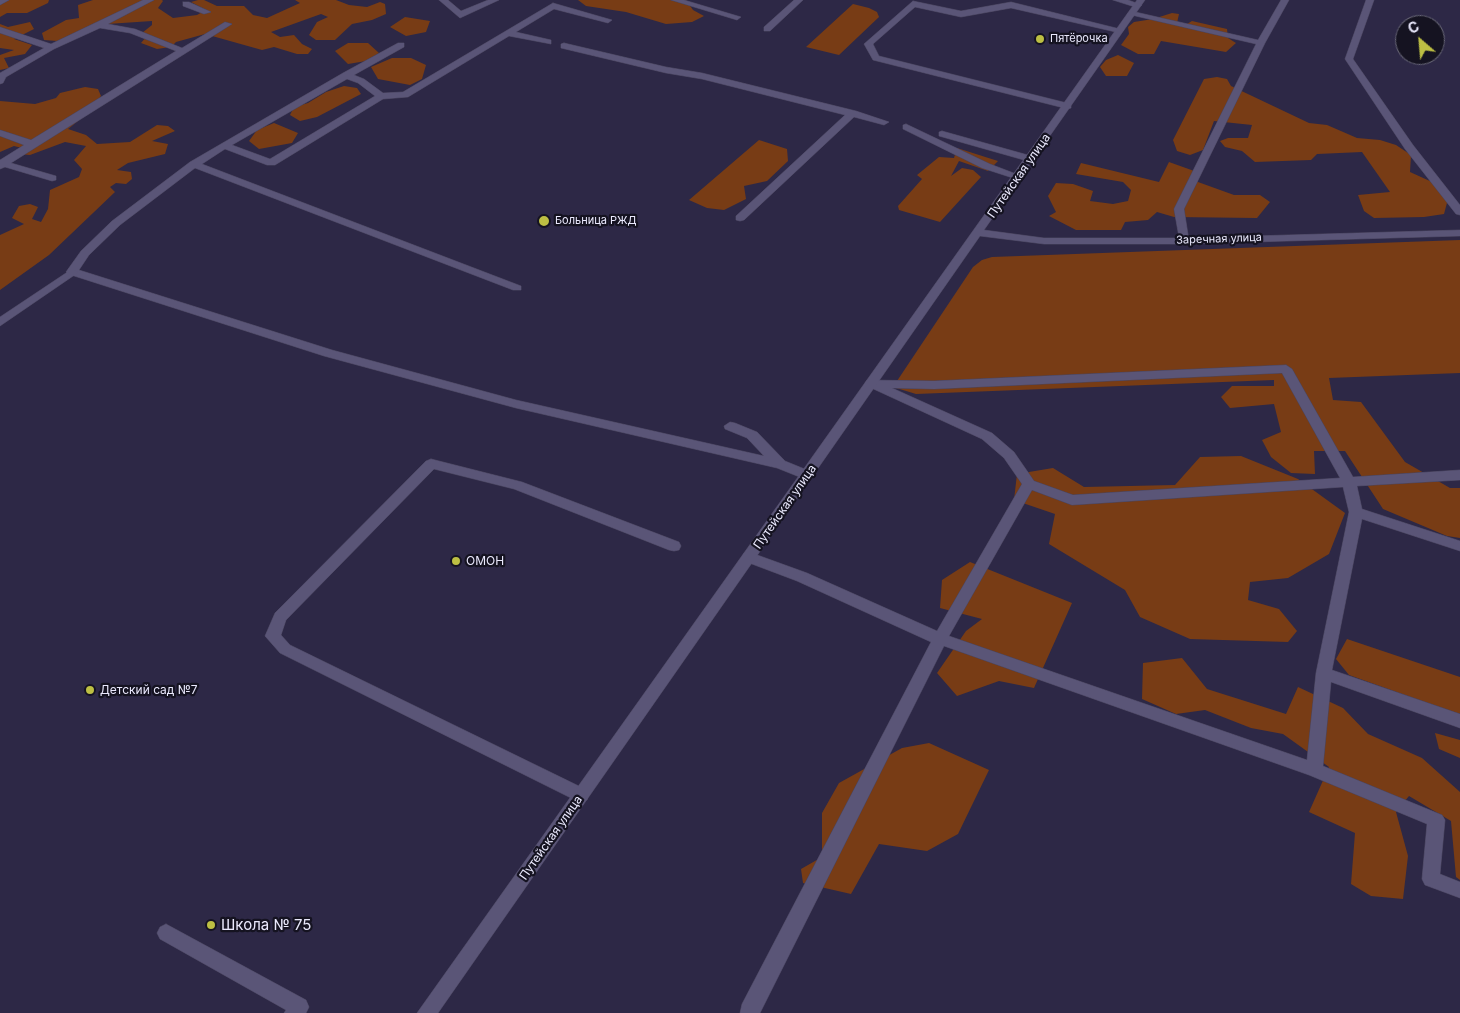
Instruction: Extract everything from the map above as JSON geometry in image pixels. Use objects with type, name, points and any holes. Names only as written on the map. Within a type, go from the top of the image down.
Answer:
[{"type":"street","points":[[0,2],[5,0]]},
{"type":"street","points":[[0,81],[2,76],[51,47],[150,0]]},
{"type":"street","points":[[176,0],[207,12]]},
{"type":"street","points":[[186,4],[194,0]]},
{"type":"street","points":[[443,0],[460,15],[495,0]]},
{"type":"street","points":[[675,0],[736,17]]},
{"type":"street","points":[[767,29],[799,0]]},
{"type":"street","points":[[1116,0],[1261,43]]},
{"type":"street","points":[[1184,241],[1179,209],[1261,43],[1285,0]]},
{"type":"street","points":[[1370,0],[1349,58],[1356,72],[1409,147],[1460,212]]},
{"type":"street","points":[[1068,106],[876,58],[868,44],[913,4],[961,14],[1011,6],[1120,30]]},
{"type":"street","points":[[225,146],[272,163],[381,96],[405,95],[553,6],[608,20]]},
{"type":"street","name":"Путейская улица","points":[[427,1013],[1019,177],[1137,6]]},
{"type":"street","points":[[1,164],[228,24]]},
{"type":"street","points":[[99,25],[132,31],[183,51]]},
{"type":"street","points":[[0,30],[51,47]]},
{"type":"street","points":[[508,33],[548,42]]},
{"type":"street","points":[[0,322],[72,272],[85,253],[116,223],[194,164],[401,45]]},
{"type":"street","points":[[564,46],[666,70],[702,76],[884,122]]},
{"type":"street","points":[[346,75],[361,81],[381,96]]},
{"type":"street","points":[[740,218],[853,114]]},
{"type":"street","points":[[906,128],[986,166],[1019,177]]},
{"type":"street","points":[[0,133],[32,144]]},
{"type":"street","points":[[942,134],[1031,159]]},
{"type":"street","points":[[1,164],[52,178]]},
{"type":"street","points":[[194,164],[517,288]]},
{"type":"street","name":"Заречная улица","points":[[979,233],[1044,241],[1184,241],[1460,233]]},
{"type":"street","points":[[72,272],[328,353],[516,404],[780,464],[807,474]]},
{"type":"street","points":[[871,384],[934,385],[1286,369],[1349,482],[1356,512],[1324,673],[1314,770]]},
{"type":"street","points":[[871,384],[921,404],[987,436],[1009,455],[1029,484],[1072,500],[1460,475]]},
{"type":"street","points":[[730,426],[752,435],[780,464]]},
{"type":"street","points":[[581,796],[286,649],[273,636],[280,617],[431,464],[518,485],[674,546]]},
{"type":"street","points":[[750,1013],[749,1010],[940,639],[1029,484]]},
{"type":"street","points":[[1356,512],[1460,546]]},
{"type":"street","points":[[749,557],[802,577],[940,639],[1314,770],[1436,820],[1431,879],[1460,890]]},
{"type":"street","points":[[1324,673],[1460,721]]},
{"type":"street","points":[[166,932],[299,1007],[294,1013]]},
{"type":"shaded area","points":[[0,0],[49,0],[48,3],[27,13],[7,13],[0,17]]},
{"type":"shaded area","points":[[93,0],[162,0],[158,8],[173,18],[197,15],[206,10],[191,2],[198,0],[204,0],[217,6],[244,6],[253,15],[267,18],[300,3],[295,0],[336,0],[349,5],[367,7],[380,2],[385,4],[386,14],[372,20],[352,24],[335,40],[316,40],[309,35],[317,22],[328,17],[321,14],[271,32],[280,37],[294,35],[302,44],[312,49],[308,54],[297,54],[274,47],[262,50],[205,34],[176,42],[171,47],[157,49],[141,43],[147,36],[142,33],[152,25],[152,21],[92,25],[67,39],[57,41],[44,40],[42,33],[66,20],[79,18],[78,5]]},
{"type":"shaded area","points":[[578,0],[686,0],[693,10],[704,16],[692,22],[666,24],[626,12],[586,6]]},
{"type":"shaded area","points":[[853,4],[877,12],[879,17],[839,55],[806,47]]},
{"type":"shaded area","points":[[1172,13],[1179,14],[1177,23],[1182,27],[1192,21],[1227,29],[1228,38],[1236,43],[1226,52],[1161,41],[1154,54],[1138,54],[1121,45],[1129,34],[1128,27],[1134,22]]},
{"type":"shaded area","points":[[405,17],[430,21],[426,32],[406,36],[390,27]]},
{"type":"shaded area","points":[[30,22],[34,29],[14,39],[32,45],[25,54],[4,58],[9,68],[0,70],[0,55],[14,50],[0,48],[0,24],[8,27]]},
{"type":"shaded area","points":[[348,43],[368,43],[379,53],[366,61],[348,64],[335,51]]},
{"type":"shaded area","points":[[1118,55],[1134,63],[1127,76],[1106,76],[1100,67],[1106,60]]},
{"type":"shaded area","points":[[392,58],[411,58],[426,65],[422,79],[410,85],[378,79],[371,67]]},
{"type":"shaded area","points":[[1217,77],[1227,79],[1231,86],[1309,123],[1327,125],[1357,138],[1380,140],[1396,145],[1411,155],[1410,172],[1432,182],[1448,199],[1444,214],[1424,217],[1374,218],[1364,211],[1358,195],[1390,192],[1362,152],[1317,154],[1311,160],[1255,162],[1242,151],[1225,147],[1220,141],[1228,138],[1248,138],[1252,125],[1214,121],[1203,150],[1190,155],[1177,151],[1173,140],[1204,79]]},
{"type":"shaded area","points":[[344,86],[357,88],[361,94],[317,117],[300,121],[290,115],[294,107],[308,103],[326,92]]},
{"type":"shaded area","points":[[85,87],[98,89],[101,96],[88,113],[68,129],[86,135],[97,144],[130,142],[157,125],[168,126],[175,131],[152,141],[168,144],[165,154],[128,163],[117,170],[131,172],[132,179],[126,184],[116,183],[110,187],[115,192],[49,255],[0,290],[0,235],[24,224],[12,218],[19,206],[30,204],[38,207],[32,219],[41,222],[48,209],[50,190],[79,177],[82,169],[74,160],[86,146],[65,142],[30,155],[19,154],[22,148],[14,146],[0,152],[0,101],[35,104],[56,98],[60,93]]},
{"type":"shaded area","points":[[274,123],[298,133],[292,143],[259,149],[249,141],[257,130]]},
{"type":"shaded area","points":[[759,140],[787,149],[788,161],[767,181],[744,186],[746,199],[724,210],[707,208],[689,200]]},
{"type":"shaded area","points":[[957,148],[998,161],[988,171],[959,161],[951,176],[962,168],[973,170],[981,177],[940,222],[899,210],[898,206],[922,179],[917,175],[939,157],[954,158]]},
{"type":"shaded area","points":[[1169,162],[1197,172],[1198,182],[1234,195],[1260,195],[1270,202],[1257,218],[1174,217],[1157,212],[1148,220],[1125,222],[1121,230],[1076,230],[1049,216],[1056,212],[1048,196],[1056,183],[1073,184],[1093,191],[1090,201],[1113,204],[1128,201],[1131,190],[1123,182],[1076,174],[1081,163],[1159,182]]},
{"type":"shaded area","points":[[1460,240],[1460,373],[1329,378],[1333,400],[1361,402],[1405,462],[1450,488],[1460,488],[1460,538],[1447,536],[1383,509],[1345,451],[1314,451],[1315,474],[1291,473],[1271,457],[1262,440],[1281,432],[1274,404],[1230,408],[1221,397],[1232,386],[1274,386],[1274,380],[916,394],[893,387],[973,267],[982,260],[992,257]]},
{"type":"shaded area","points":[[1241,456],[1298,479],[1345,513],[1329,554],[1288,578],[1250,582],[1248,600],[1279,609],[1297,631],[1288,642],[1190,639],[1140,617],[1125,590],[1049,544],[1055,514],[1014,500],[1017,474],[1053,468],[1084,487],[1175,485],[1200,457]]},
{"type":"shaded area","points":[[970,562],[1072,603],[1034,688],[999,681],[957,696],[937,673],[966,631],[982,619],[940,608],[942,580]]},
{"type":"shaded area","points":[[1347,639],[1460,677],[1460,715],[1349,675],[1336,659]]},
{"type":"shaded area","points":[[1182,658],[1207,689],[1286,714],[1298,687],[1343,708],[1368,734],[1422,758],[1460,792],[1460,880],[1456,877],[1451,821],[1409,796],[1396,812],[1408,856],[1403,899],[1371,896],[1351,884],[1355,833],[1309,812],[1329,767],[1283,734],[1251,728],[1205,710],[1176,714],[1142,699],[1143,663]]},
{"type":"shaded area","points":[[1435,733],[1460,740],[1460,758],[1439,749]]},
{"type":"shaded area","points":[[929,743],[989,770],[958,834],[927,851],[879,844],[851,894],[803,883],[801,869],[822,857],[822,813],[839,783],[902,748]]},
{"type":"place","name":"Пятёрочка","points":[[1040,39]]},
{"type":"place","name":"Больница РЖД","points":[[544,221]]},
{"type":"place","name":"ОМОН","points":[[456,561]]},
{"type":"place","name":"Детский сад №7","points":[[90,690]]},
{"type":"place","name":"Школа № 75","points":[[211,925]]}]
